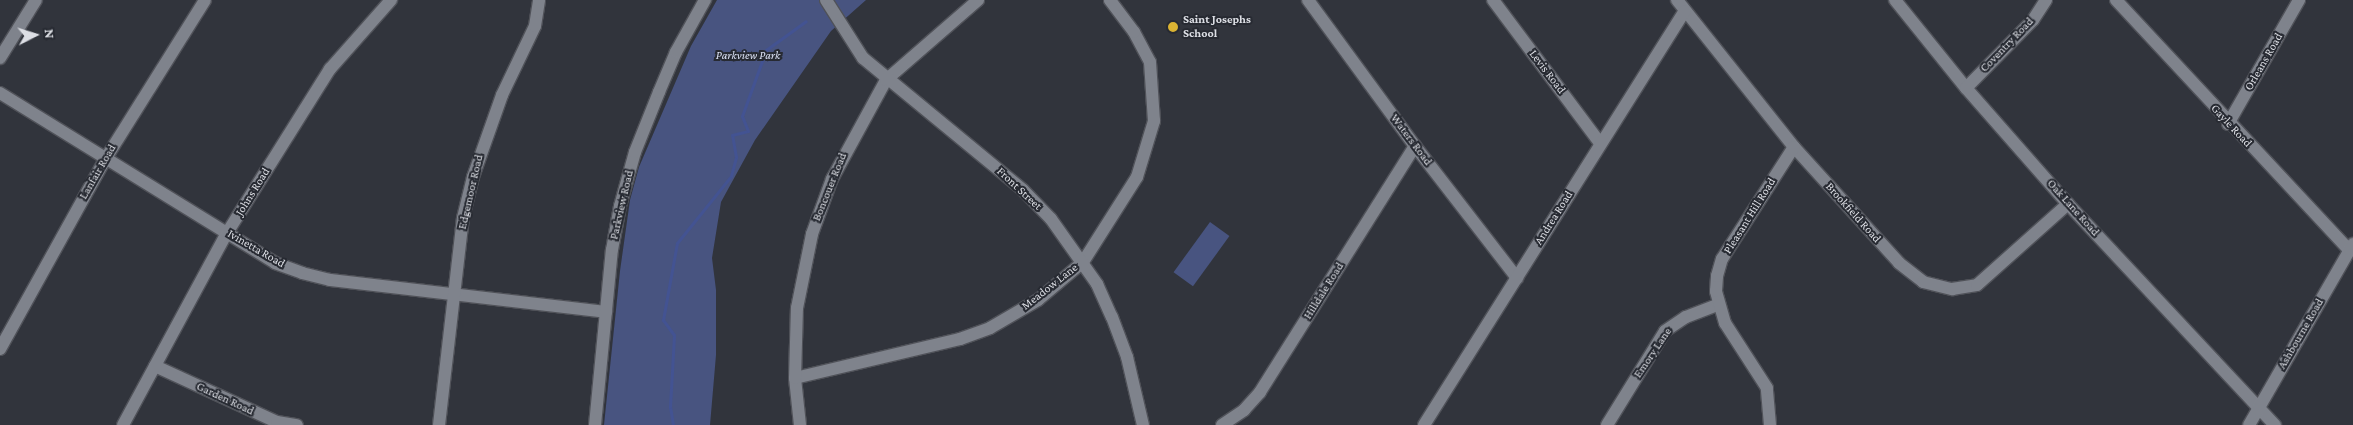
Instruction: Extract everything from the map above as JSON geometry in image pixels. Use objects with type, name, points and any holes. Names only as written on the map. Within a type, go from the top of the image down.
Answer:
[{"type":"street","points":[[0,58],[36,0]]},
{"type":"street","name":"Lanfair Road","points":[[0,350],[106,158],[205,0]]},
{"type":"street","name":"Johns Road","points":[[123,425],[228,233],[330,70],[391,0]]},
{"type":"street","name":"Edgemoor Road","points":[[439,425],[463,218],[473,177],[502,96],[535,26],[539,0]]},
{"type":"street","name":"Parkview Road","points":[[595,425],[606,312],[620,206],[635,152],[676,52],[706,0]]},
{"type":"street","name":"Front Street","points":[[826,0],[863,58],[886,80],[1023,190],[1052,219],[1097,284],[1127,358],[1143,425]]},
{"type":"street","name":"Boncouer Road","points":[[800,425],[795,378],[797,308],[812,234],[846,147],[886,80],[978,0]]},
{"type":"street","name":"Meadow Lane","points":[[795,378],[960,339],[990,328],[1038,300],[1083,262],[1137,177],[1154,121],[1150,62],[1134,32],[1110,0]]},
{"type":"street","name":"Waters Road","points":[[1308,0],[1414,146],[1517,278]]},
{"type":"street","name":"Levis Road","points":[[1493,0],[1600,144]]},
{"type":"street","name":"Brookfield Road","points":[[1677,0],[1794,147],[1910,275],[1937,286],[1966,288],[1977,285],[2068,204]]},
{"type":"street","name":"Oak Lane Road","points":[[1895,0],[1966,88],[2068,204],[2275,425]]},
{"type":"street","name":"Coventry Road","points":[[1966,88],[2033,20],[2046,0]]},
{"type":"street","name":"Gayle Road","points":[[2116,0],[2228,124],[2351,247]]},
{"type":"street","name":"Orleans Road","points":[[2228,124],[2299,0]]},
{"type":"street","name":"Andrea Road","points":[[1424,425],[1685,11]]},
{"type":"street","name":"Ivinetta Road","points":[[0,93],[275,263],[302,273],[330,280],[606,312]]},
{"type":"street","name":"Hilldale Road","points":[[1222,425],[1244,410],[1260,392],[1414,146]]},
{"type":"street","name":"Pleasant Hill Road","points":[[1770,425],[1767,388],[1725,323],[1718,305],[1717,276],[1722,259],[1794,147]]},
{"type":"street","name":"Ashbourne Road","points":[[2249,425],[2351,247]]},
{"type":"street","name":"Emory Lane","points":[[1607,425],[1665,331],[1686,317],[1718,305]]},
{"type":"street","name":"Garden Road","points":[[155,366],[277,424],[297,425]]},
{"type":"green space","name":"Parkview Park","points":[[717,0],[866,0],[831,31],[755,140],[721,202],[712,258],[716,290],[716,355],[710,425],[604,425],[620,271],[630,200],[639,167],[691,46]]},
{"type":"green space","points":[[1210,222],[1229,236],[1193,286],[1174,272]]},
{"type":"waterway","points":[[673,425],[670,407],[674,335],[663,320],[677,243],[731,176],[736,157],[732,135],[748,131],[742,116],[766,50],[806,21]]},
{"type":"place","name":"Saint Josephs School","points":[[1173,27]]}]
